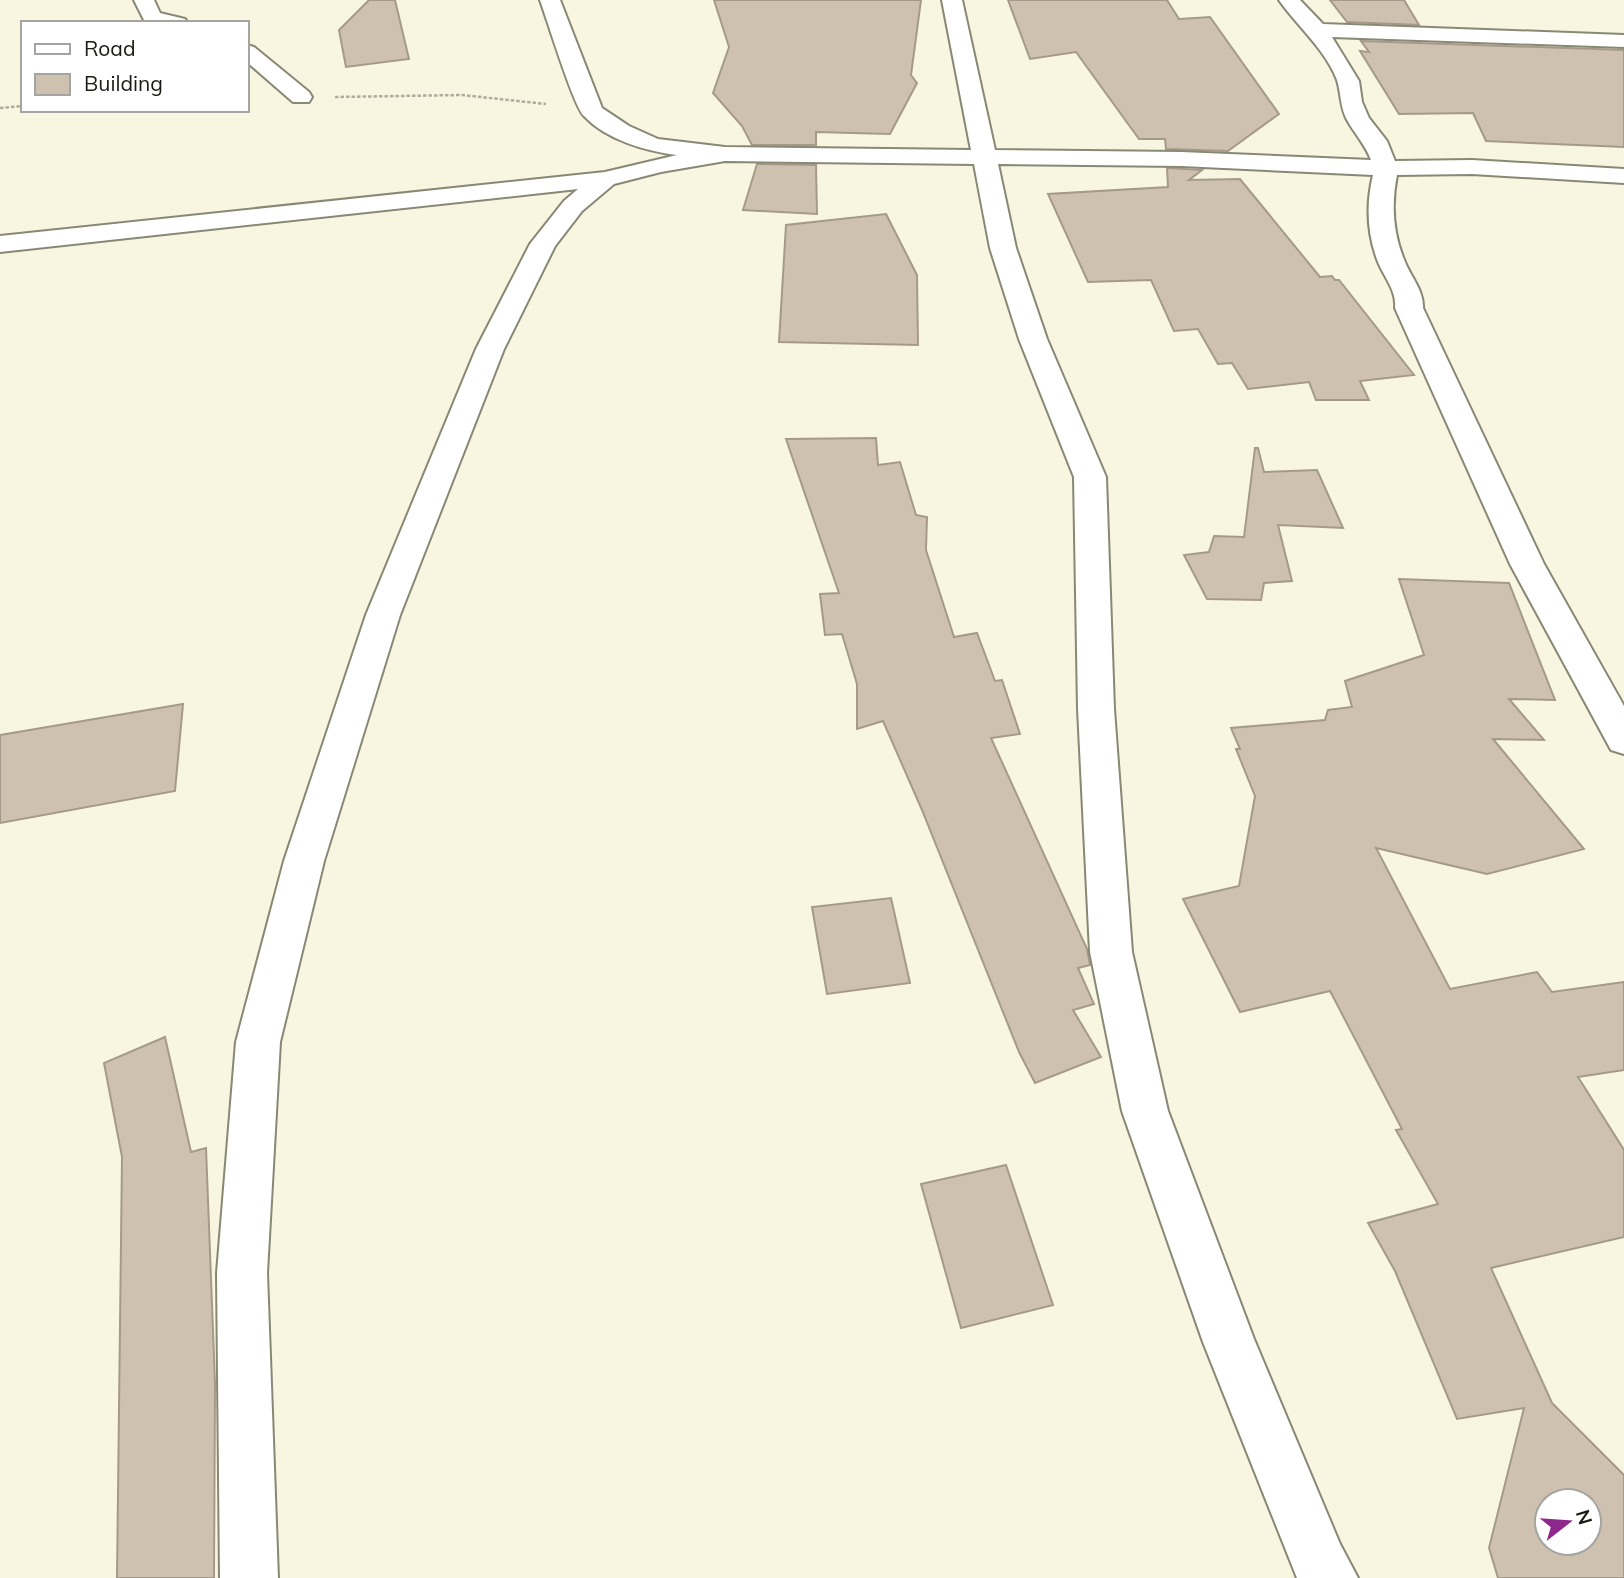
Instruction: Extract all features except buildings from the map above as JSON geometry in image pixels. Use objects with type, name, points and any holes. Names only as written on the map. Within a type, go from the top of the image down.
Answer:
[{"type":"street","points":[[144,0],[152,19],[165,21]]},
{"type":"street","points":[[550,0],[592,112],[621,131],[653,145],[725,154],[1181,159],[1386,168],[1472,167],[1624,176]]},
{"type":"street","points":[[952,0],[1003,248],[1029,326],[1090,477],[1096,709],[1111,952],[1145,1111],[1229,1342],[1320,1564],[1329,1578]]},
{"type":"street","points":[[1289,0],[1317,30],[1348,81],[1351,102],[1358,119],[1375,141],[1386,168],[1381,193],[1381,225],[1391,261],[1410,299],[1409,308],[1527,564],[1624,740]]},
{"type":"street","points":[[1317,30],[1407,36],[1624,41]]},
{"type":"street","points":[[248,52],[301,97]]},
{"type":"street","points":[[0,244],[606,179],[661,165],[725,154]]},
{"type":"street","points":[[249,1578],[242,1273],[258,1042],[301,874],[383,615],[490,349],[543,244],[573,206],[606,179]]},
{"type":"path","points":[[301,97],[462,95],[522,100],[592,112]]},
{"type":"path","points":[[0,108],[21,106]]}]
